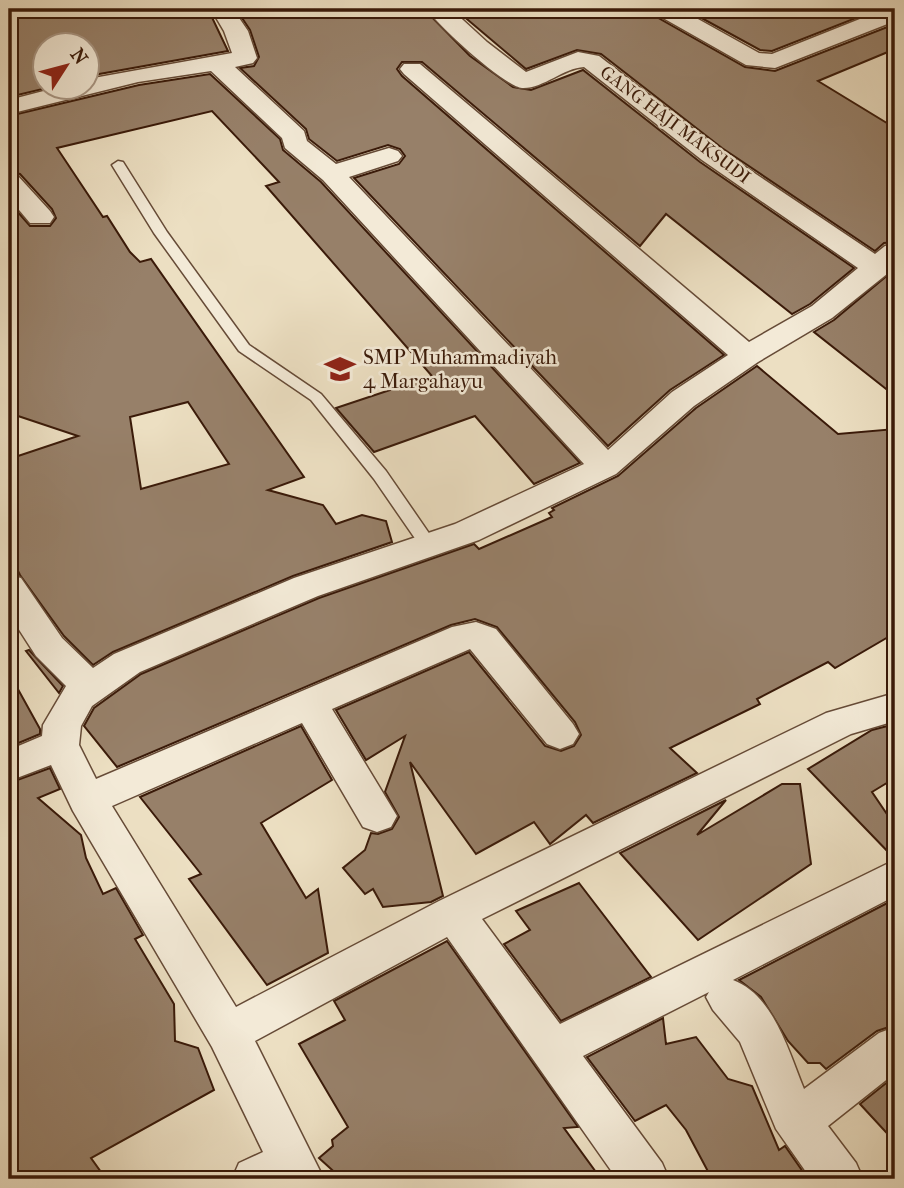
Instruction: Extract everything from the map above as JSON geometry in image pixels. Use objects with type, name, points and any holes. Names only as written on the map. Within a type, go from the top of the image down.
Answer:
[{"type":"street","points":[[102,84],[245,58],[236,31],[222,9]]},
{"type":"street","name":"GANG HAJI MAKSUDI","points":[[438,9],[480,50],[524,81],[579,59],[591,61],[711,155],[886,260]]},
{"type":"street","points":[[664,9],[754,60],[780,62],[895,13]]},
{"type":"street","points":[[216,62],[295,136],[294,143],[332,174],[605,467]]},
{"type":"street","points":[[412,69],[747,356]]},
{"type":"street","points":[[9,107],[32,101]]},
{"type":"street","points":[[332,174],[389,156]]},
{"type":"street","points":[[9,182],[40,217]]},
{"type":"street","points":[[282,1174],[228,1033],[87,800],[60,745],[62,725],[68,709],[89,686],[153,651],[306,587],[429,546],[508,513],[605,467],[630,451],[674,406],[747,356],[822,312],[886,260]]},
{"type":"street","points":[[9,587],[49,647],[89,686]]},
{"type":"street","points":[[87,800],[465,636],[476,635],[483,638],[560,734]]},
{"type":"street","points":[[309,703],[377,816]]},
{"type":"street","points":[[228,1033],[454,913],[839,723],[895,708]]},
{"type":"street","points":[[9,766],[60,745]]},
{"type":"street","points":[[552,1050],[895,877]]},
{"type":"street","points":[[454,913],[645,1179]]},
{"type":"street","points":[[728,997],[757,1030],[772,1060],[782,1095],[839,1179]]},
{"type":"street","points":[[799,1121],[895,1047]]},
{"type":"lane","points":[[118,165],[161,233],[244,348],[316,397],[380,475],[429,546]]},
{"type":"building","points":[[29,9],[208,9],[228,51],[102,74],[102,32],[32,32],[32,92],[9,97],[9,12]]},
{"type":"building","points":[[236,9],[424,9],[470,56],[513,87],[531,90],[583,70],[700,162],[854,268],[810,304],[792,314],[666,214],[640,246],[422,62],[402,62],[397,69],[402,76],[724,355],[670,390],[608,446],[354,178],[399,164],[405,156],[400,149],[388,145],[337,161],[309,139],[306,129],[240,68],[254,66],[259,57],[250,30]]},
{"type":"building","points":[[455,9],[650,9],[655,16],[745,67],[775,71],[895,24],[895,49],[818,81],[895,128],[895,242],[884,243],[875,251],[722,148],[601,54],[577,50],[526,69]]},
{"type":"building","points":[[685,9],[879,9],[772,51],[760,50]]},
{"type":"building","points":[[210,74],[280,139],[283,150],[321,182],[580,463],[534,484],[475,416],[374,452],[336,408],[432,376],[266,186],[279,182],[212,111],[57,148],[130,252],[140,262],[151,259],[304,477],[268,490],[323,505],[336,524],[362,515],[386,521],[392,542],[293,576],[113,652],[93,665],[64,636],[20,575],[9,553],[9,459],[78,436],[9,413],[9,202],[30,226],[50,226],[56,218],[52,209],[20,174],[9,172],[9,116],[68,102],[102,102],[102,94]],"holes":[[[188,402],[229,464],[141,489],[130,417]]]},
{"type":"building","points":[[895,269],[895,396],[814,332],[834,320]]},
{"type":"building","points":[[757,366],[838,434],[895,429],[895,633],[835,668],[828,662],[757,699],[760,704],[670,748],[697,773],[593,823],[586,815],[550,844],[534,822],[476,854],[410,762],[443,896],[431,902],[383,907],[373,889],[365,894],[343,868],[365,850],[371,833],[378,834],[392,829],[399,817],[385,792],[405,736],[366,760],[336,710],[469,652],[545,746],[561,751],[574,746],[581,735],[575,722],[497,627],[475,619],[451,625],[117,767],[84,726],[94,708],[141,674],[319,598],[474,544],[479,549],[552,517],[549,513],[554,510],[552,508],[618,476],[696,408]]},
{"type":"building","points":[[29,650],[63,686],[59,693],[26,651]]},
{"type":"building","points":[[9,673],[40,729],[40,734],[9,747]]},
{"type":"building","points":[[895,724],[895,778],[872,792],[895,826],[894,858],[808,769],[872,730]]},
{"type":"building","points":[[301,726],[332,780],[261,823],[306,898],[318,889],[328,953],[267,985],[189,879],[201,874],[140,797]]},
{"type":"building","points":[[50,768],[60,789],[38,798],[81,835],[86,858],[103,894],[116,888],[143,935],[135,939],[174,1004],[175,1041],[198,1048],[214,1090],[91,1158],[106,1179],[9,1179],[9,783]]},
{"type":"building","points":[[782,784],[800,784],[811,864],[698,940],[620,853],[726,800],[697,835]]},
{"type":"building","points":[[579,883],[651,977],[561,1021],[504,944],[530,930],[516,911]]},
{"type":"building","points":[[895,899],[895,1025],[877,1031],[826,1069],[820,1063],[808,1063],[788,1041],[761,997],[739,980]]},
{"type":"building","points":[[447,941],[578,1127],[564,1128],[601,1179],[342,1179],[319,1158],[333,1146],[332,1140],[348,1127],[299,1044],[345,1020],[334,1001]]},
{"type":"building","points":[[663,1018],[666,1044],[696,1037],[728,1079],[752,1086],[779,1150],[785,1146],[808,1179],[712,1179],[686,1130],[666,1105],[635,1121],[587,1057]]},
{"type":"building","points":[[895,1076],[895,1142],[860,1104]]},
{"type":"place","name":"SMP Muhammadiyah 4 Margahayu","points":[[340,369]]}]
